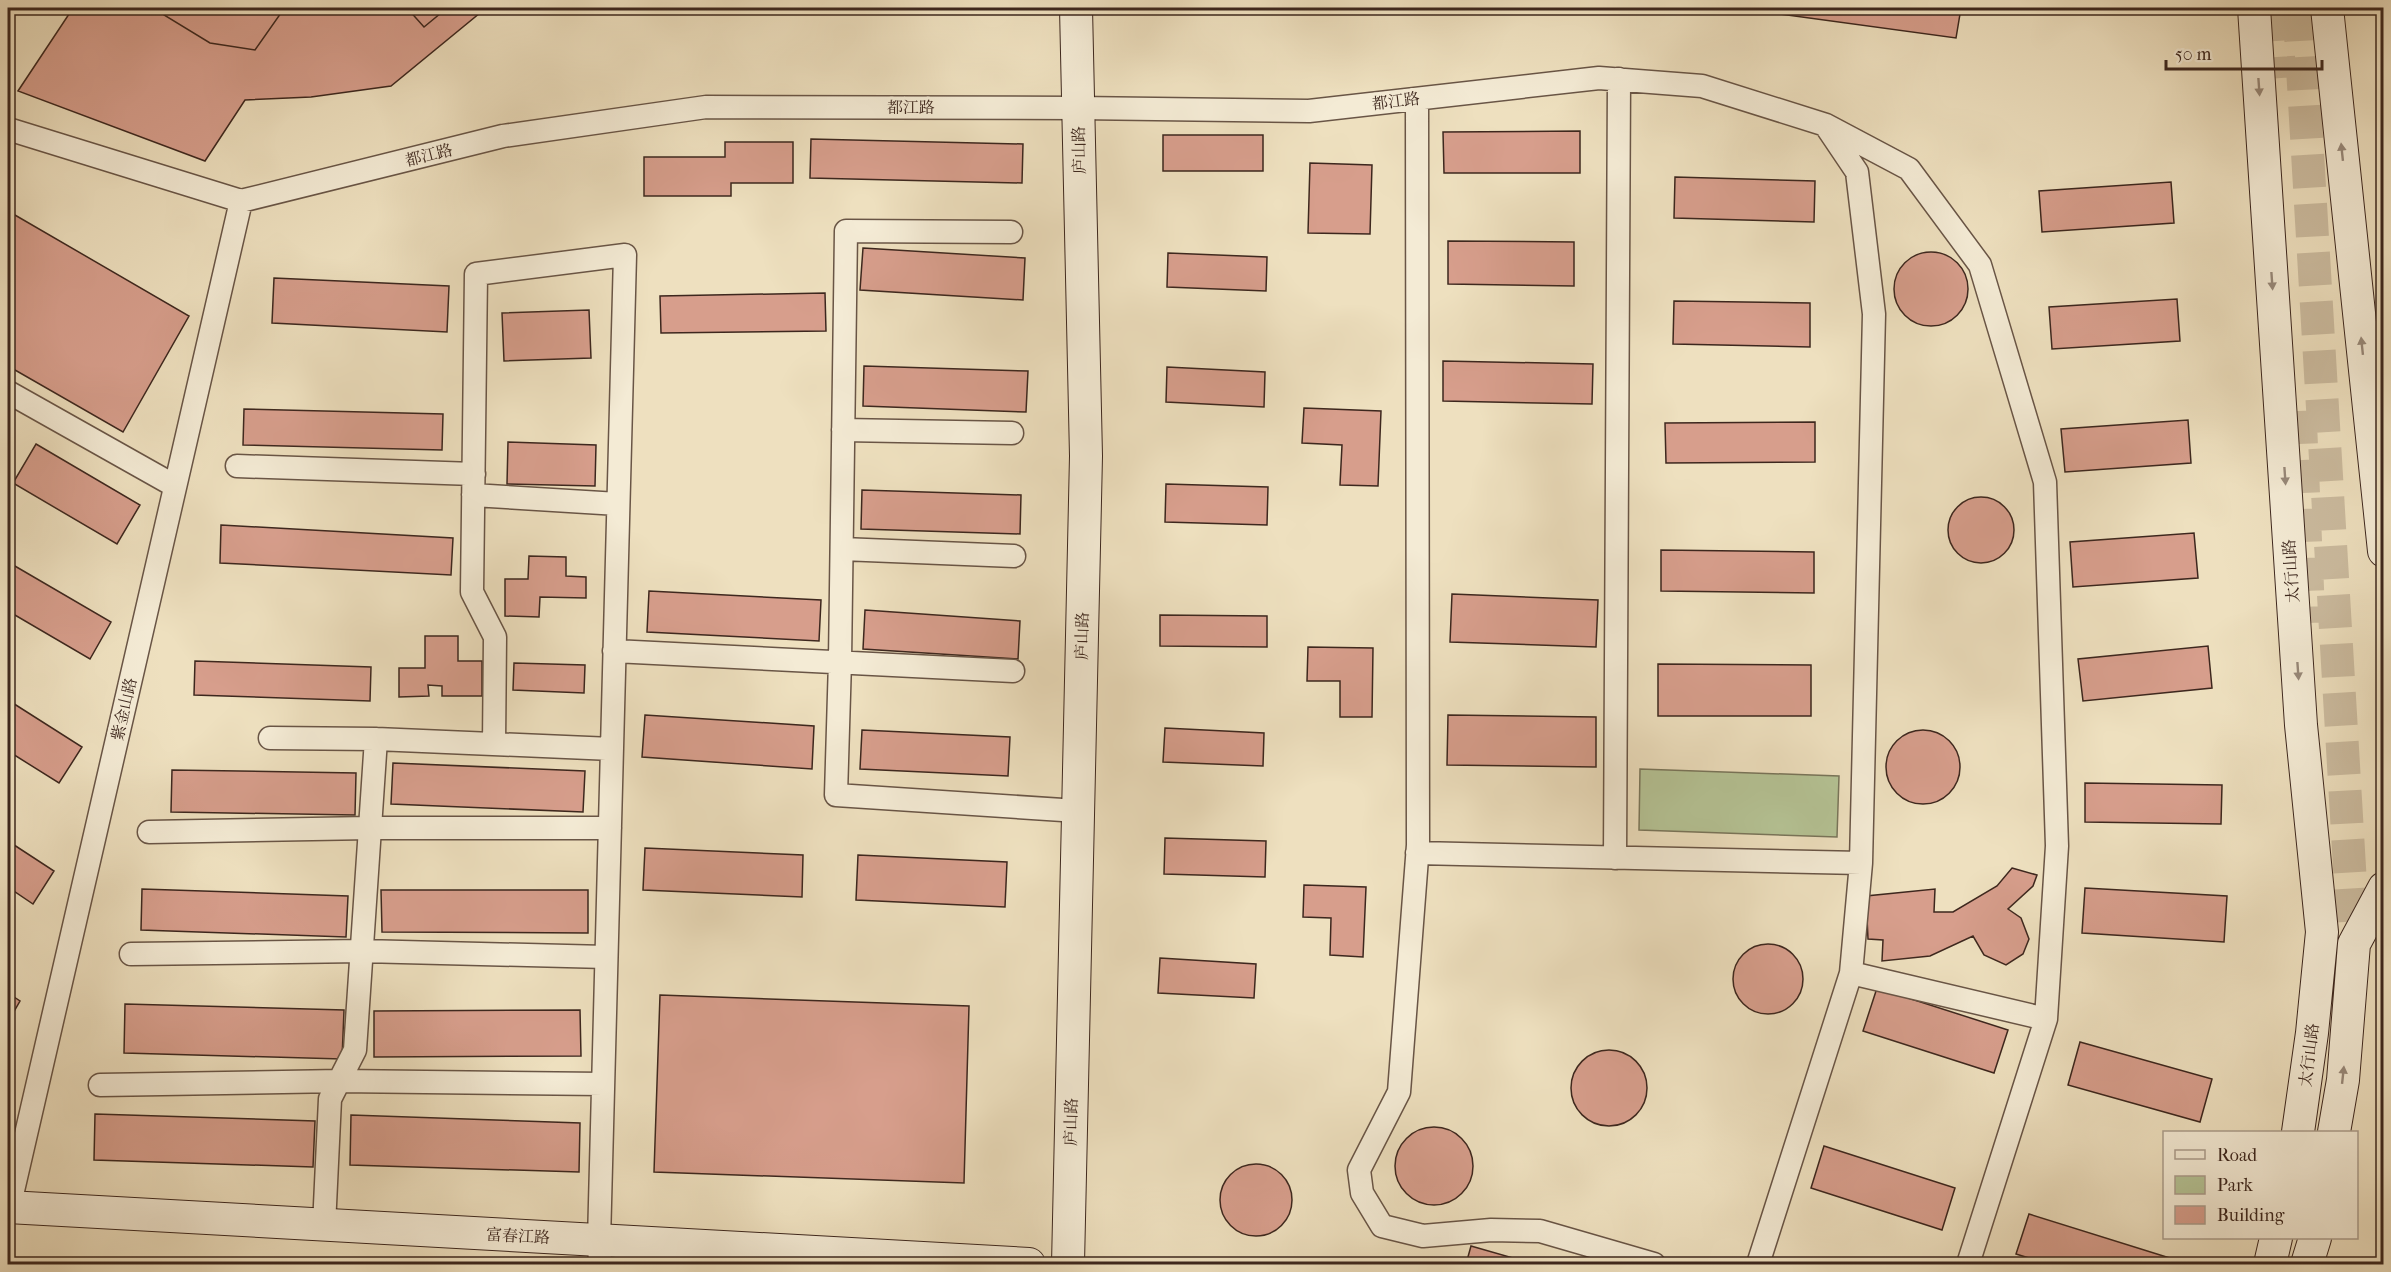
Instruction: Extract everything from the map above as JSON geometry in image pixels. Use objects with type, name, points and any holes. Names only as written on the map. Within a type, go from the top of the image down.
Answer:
[{"type":"street","name":"庐山路","points":[[1068,1264],[1086,456],[1076,8]]},
{"type":"street","name":"太行山路","points":[[2254,8],[2301,725],[2322,932],[2312,1033],[2298,1131]]},
{"type":"street","points":[[2327,8],[2384,551]]},
{"type":"street","name":"都江路","points":[[241,201],[503,136],[706,107],[1309,111],[1599,78],[1702,86],[1826,125],[1909,169],[1980,265],[2045,482],[2057,846],[2046,1019],[1968,1264]]},
{"type":"street","points":[[1615,858],[1619,79]]},
{"type":"street","points":[[1418,99],[1417,853],[1399,1092],[1359,1170],[1362,1193],[1382,1226],[1423,1236],[1491,1230],[1540,1231],[1654,1264]]},
{"type":"street","points":[[1758,1264],[1851,973],[1861,863],[1874,314],[1857,172],[1826,125]]},
{"type":"street","points":[[8,129],[241,201]]},
{"type":"street","name":"紫金山路","points":[[8,1211],[241,201]]},
{"type":"street","points":[[1011,232],[846,231],[836,795],[1078,811]]},
{"type":"street","points":[[494,744],[495,637],[472,592],[476,274],[625,255],[599,1253]]},
{"type":"street","points":[[8,392],[175,486]]},
{"type":"street","points":[[843,430],[1012,433]]},
{"type":"street","points":[[237,466],[473,485],[618,504]]},
{"type":"street","points":[[842,549],[1014,556]]},
{"type":"street","points":[[614,651],[1013,671]]},
{"type":"street","points":[[270,738],[376,739],[612,749]]},
{"type":"street","points":[[324,1226],[330,1100],[355,1050],[376,739]]},
{"type":"street","points":[[149,832],[370,828],[610,828]]},
{"type":"street","points":[[1417,853],[1861,863]]},
{"type":"street","points":[[2334,1131],[2343,1080],[2354,944],[2384,888]]},
{"type":"street","points":[[131,954],[362,951],[606,957]]},
{"type":"street","points":[[1851,973],[2046,1019]]},
{"type":"street","points":[[100,1085],[340,1081],[603,1084]]},
{"type":"street","name":"富春江路","points":[[8,1211],[324,1226],[599,1253],[1029,1264]]},
{"type":"street","points":[[2270,1264],[2276,1239]]},
{"type":"street","points":[[2307,1264],[2315,1239]]},
{"type":"green space","points":[[1640,769],[1839,776],[1837,837],[1639,830]]},
{"type":"building","points":[[73,8],[486,8],[391,86],[311,97],[245,100],[205,161],[18,91]]},
{"type":"building","points":[[159,8],[278,8],[281,13],[255,50],[210,43],[164,15]]},
{"type":"building","points":[[407,8],[447,8],[424,27]]},
{"type":"building","points":[[989,8],[989,13],[930,9]]},
{"type":"building","points":[[1735,8],[1961,8],[1956,38]]},
{"type":"building","points":[[2105,8],[2150,8],[2149,13]]},
{"type":"building","points":[[1580,131],[1580,173],[1444,173],[1443,132]]},
{"type":"building","points":[[1163,135],[1263,135],[1263,171],[1163,171]]},
{"type":"building","points":[[811,139],[1023,144],[1022,183],[810,178]]},
{"type":"building","points":[[725,142],[793,142],[793,183],[731,183],[731,196],[644,196],[644,157],[725,157]]},
{"type":"building","points":[[1310,163],[1372,165],[1370,234],[1308,233]]},
{"type":"building","points":[[1675,177],[1815,181],[1814,222],[1674,218]]},
{"type":"building","points":[[2171,182],[2174,223],[2042,232],[2039,191]]},
{"type":"building","points":[[8,211],[189,316],[123,432],[8,366]]},
{"type":"building","points":[[1448,241],[1574,242],[1574,286],[1448,284]]},
{"type":"building","points":[[863,248],[1025,258],[1023,300],[860,290]]},
{"type":"building","points":[[1931,252],[1952,258],[1962,268],[1968,289],[1962,310],[1952,320],[1931,326],[1910,320],[1900,310],[1894,289],[1900,268],[1910,258]]},
{"type":"building","points":[[1168,253],[1267,257],[1266,291],[1167,287]]},
{"type":"building","points":[[274,278],[449,286],[447,332],[272,323]]},
{"type":"building","points":[[825,293],[826,331],[661,333],[660,296]]},
{"type":"building","points":[[2177,299],[2180,341],[2052,349],[2049,307]]},
{"type":"building","points":[[1674,301],[1810,303],[1810,347],[1673,344]]},
{"type":"building","points":[[589,310],[591,358],[504,361],[502,313]]},
{"type":"building","points":[[1443,361],[1593,364],[1592,404],[1443,401]]},
{"type":"building","points":[[864,366],[1028,371],[1026,412],[863,406]]},
{"type":"building","points":[[1167,367],[1265,372],[1264,407],[1166,402]]},
{"type":"building","points":[[1304,408],[1381,411],[1378,486],[1340,485],[1342,445],[1302,443]]},
{"type":"building","points":[[244,409],[443,414],[442,450],[243,445]]},
{"type":"building","points":[[2188,420],[2191,463],[2065,472],[2061,429]]},
{"type":"building","points":[[1815,422],[1815,462],[1666,463],[1665,423]]},
{"type":"building","points":[[508,442],[596,445],[595,486],[507,484]]},
{"type":"building","points":[[36,444],[140,505],[117,544],[13,483]]},
{"type":"building","points":[[1166,484],[1268,487],[1267,525],[1165,522]]},
{"type":"building","points":[[862,490],[1021,495],[1020,534],[861,529]]},
{"type":"building","points":[[1981,497],[1994,499],[2004,507],[2012,517],[2014,530],[2012,543],[2004,553],[1994,561],[1981,563],[1968,561],[1958,553],[1950,543],[1948,530],[1950,517],[1958,507],[1968,499]]},
{"type":"building","points":[[221,525],[453,538],[451,575],[220,563]]},
{"type":"building","points":[[2194,533],[2198,578],[2073,587],[2070,542]]},
{"type":"building","points":[[1661,550],[1814,552],[1814,593],[1661,591]]},
{"type":"building","points":[[529,556],[566,557],[566,576],[586,577],[586,598],[540,597],[539,617],[505,616],[505,579],[528,579]]},
{"type":"building","points":[[8,562],[111,622],[90,659],[8,611]]},
{"type":"building","points":[[649,591],[821,600],[819,641],[647,632]]},
{"type":"building","points":[[1452,594],[1598,600],[1596,647],[1450,642]]},
{"type":"building","points":[[865,610],[1020,621],[1018,659],[863,649]]},
{"type":"building","points":[[1160,615],[1267,616],[1267,647],[1160,646]]},
{"type":"building","points":[[425,636],[458,636],[458,661],[482,661],[482,696],[442,696],[442,686],[428,685],[429,696],[399,697],[399,668],[425,668]]},
{"type":"building","points":[[2208,646],[2212,688],[2083,701],[2078,659]]},
{"type":"building","points":[[1308,647],[1373,648],[1372,717],[1340,717],[1340,681],[1307,681]]},
{"type":"building","points":[[195,661],[371,667],[370,701],[194,695]]},
{"type":"building","points":[[514,663],[585,665],[584,693],[513,690]]},
{"type":"building","points":[[1658,664],[1811,665],[1811,716],[1658,716]]},
{"type":"building","points":[[8,700],[82,747],[59,783],[8,751]]},
{"type":"building","points":[[645,715],[814,726],[812,769],[642,757]]},
{"type":"building","points":[[1448,715],[1596,717],[1596,767],[1447,765]]},
{"type":"building","points":[[1165,728],[1264,733],[1263,766],[1163,762]]},
{"type":"building","points":[[862,730],[1010,737],[1008,776],[860,769]]},
{"type":"building","points":[[1923,730],[1944,736],[1954,746],[1960,767],[1954,788],[1944,798],[1923,804],[1902,798],[1892,788],[1886,767],[1892,746],[1902,736]]},
{"type":"building","points":[[393,763],[585,771],[583,812],[391,804]]},
{"type":"building","points":[[172,770],[356,773],[355,815],[171,812]]},
{"type":"building","points":[[2085,783],[2222,785],[2221,824],[2085,822]]},
{"type":"building","points":[[1165,838],[1266,841],[1265,877],[1164,874]]},
{"type":"building","points":[[8,841],[54,871],[33,904],[8,887]]},
{"type":"building","points":[[645,848],[803,855],[802,897],[643,890]]},
{"type":"building","points":[[858,855],[1007,862],[1005,907],[856,900]]},
{"type":"building","points":[[2012,868],[2037,875],[2033,886],[2008,909],[2021,918],[2029,939],[2023,954],[2006,965],[1984,955],[1973,936],[1930,956],[1882,961],[1883,940],[1868,939],[1866,896],[1935,889],[1934,912],[1953,912],[1997,886]]},
{"type":"building","points":[[1304,885],[1366,887],[1363,957],[1330,955],[1331,918],[1303,917]]},
{"type":"building","points":[[2085,888],[2227,896],[2224,942],[2082,933]]},
{"type":"building","points":[[142,889],[348,896],[346,937],[141,930]]},
{"type":"building","points":[[381,890],[588,890],[588,933],[382,932]]},
{"type":"building","points":[[1768,944],[1781,947],[1793,954],[1800,966],[1803,979],[1800,992],[1793,1004],[1781,1011],[1768,1014],[1755,1011],[1743,1004],[1736,992],[1733,979],[1736,966],[1743,954],[1755,947]]},
{"type":"building","points":[[1160,958],[1256,964],[1254,998],[1158,993]]},
{"type":"building","points":[[1877,988],[2008,1030],[1994,1073],[1863,1031]]},
{"type":"building","points":[[8,993],[20,1001],[8,1022]]},
{"type":"building","points":[[660,995],[969,1006],[964,1183],[654,1172]]},
{"type":"building","points":[[125,1004],[344,1010],[342,1059],[124,1053]]},
{"type":"building","points":[[580,1010],[581,1056],[374,1057],[374,1011]]},
{"type":"building","points":[[2080,1042],[2212,1079],[2200,1122],[2068,1085]]},
{"type":"building","points":[[1609,1050],[1623,1053],[1636,1061],[1644,1074],[1647,1088],[1644,1102],[1636,1115],[1623,1123],[1609,1126],[1595,1123],[1582,1115],[1574,1102],[1571,1088],[1574,1074],[1582,1061],[1595,1053]]},
{"type":"building","points":[[95,1114],[315,1121],[313,1167],[94,1160]]},
{"type":"building","points":[[351,1115],[580,1123],[579,1172],[350,1165]]},
{"type":"building","points":[[1434,1127],[1449,1130],[1466,1144],[1473,1166],[1470,1181],[1456,1198],[1434,1205],[1419,1202],[1402,1188],[1395,1166],[1398,1151],[1412,1134]]},
{"type":"building","points":[[1824,1146],[1955,1188],[1942,1230],[1811,1188]]},
{"type":"building","points":[[1256,1164],[1270,1167],[1282,1174],[1289,1186],[1292,1200],[1289,1214],[1282,1226],[1270,1233],[1256,1236],[1242,1233],[1230,1226],[1223,1214],[1220,1200],[1223,1186],[1230,1174],[1242,1167]]},
{"type":"building","points":[[2029,1214],[2173,1259],[2171,1264],[2048,1264],[2016,1254]]},
{"type":"building","points":[[1471,1246],[1534,1264],[1466,1264]]},
{"type":"tunnel","points":[[2275,8],[2280,78]]},
{"type":"tunnel","points":[[2299,8],[2354,944]]},
{"type":"tunnel","points":[[2300,411],[2309,623]]}]
